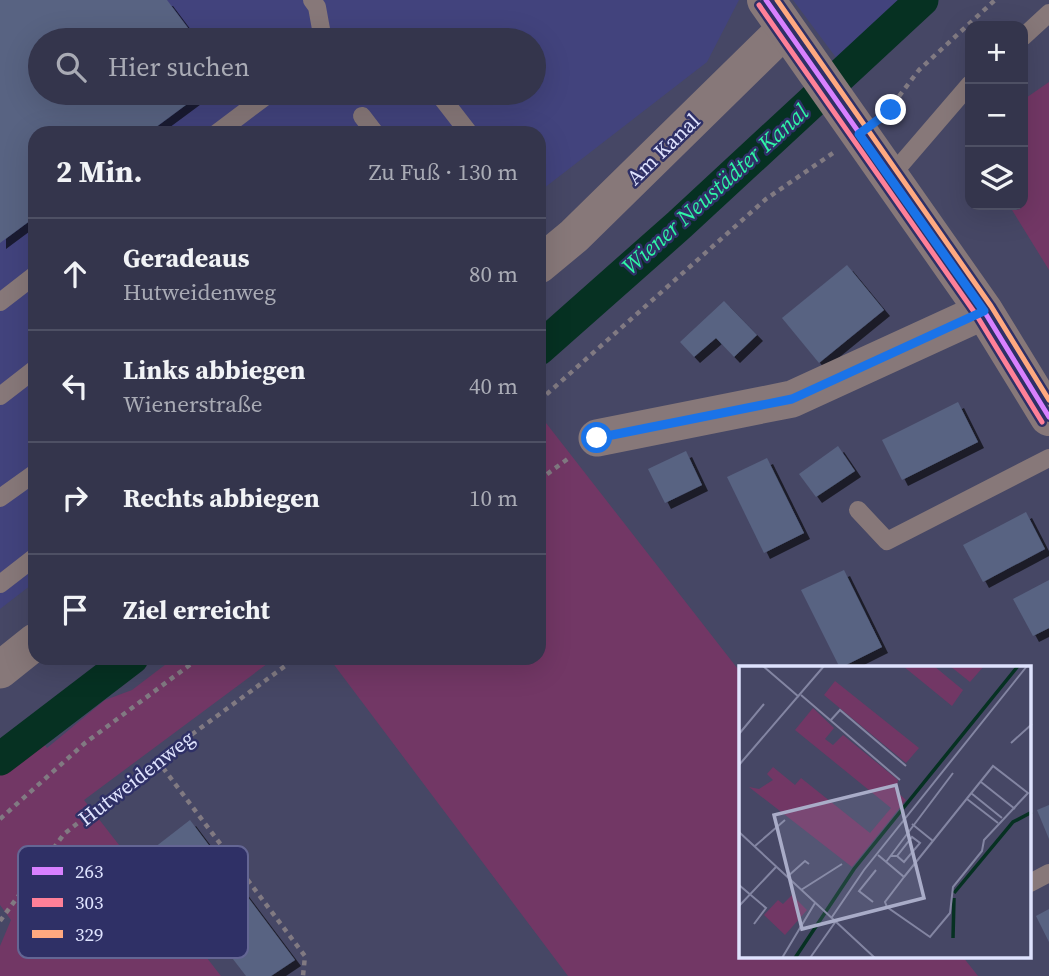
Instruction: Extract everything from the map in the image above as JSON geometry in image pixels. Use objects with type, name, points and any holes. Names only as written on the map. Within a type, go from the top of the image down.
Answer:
[{"type":"street","points":[[786,29],[984,311],[1049,417]]},
{"type":"street","name":"Am Kanal","points":[[546,259],[574,236],[786,29]]},
{"type":"street","points":[[597,438],[792,399],[984,311]]},
{"type":"street","points":[[0,670],[28,648]]},
{"type":"lane","points":[[312,0],[317,6],[321,28]]},
{"type":"lane","points":[[1028,32],[1049,13]]},
{"type":"lane","points":[[890,177],[965,91]]},
{"type":"lane","points":[[226,126],[254,105]]},
{"type":"lane","points":[[447,105],[464,126]]},
{"type":"lane","points":[[362,116],[370,126]]},
{"type":"lane","points":[[0,302],[28,280]]},
{"type":"lane","points":[[0,396],[28,374]]},
{"type":"lane","points":[[858,510],[887,541],[1049,458]]},
{"type":"lane","points":[[0,498],[28,478]]},
{"type":"lane","points":[[0,584],[28,563]]},
{"type":"lane","points":[[1032,882],[1049,873]]},
{"type":"path","points":[[546,395],[766,200],[856,130],[891,110],[919,70],[996,0]]},
{"type":"path","points":[[0,819],[85,743],[190,665]]},
{"type":"path","name":"Hutweidenweg","points":[[55,846],[64,834],[157,760],[286,665]]},
{"type":"path","points":[[157,760],[222,846]]},
{"type":"path","points":[[248,881],[305,956],[303,976]]},
{"type":"path","name":"Hutweidenweg","points":[[0,922],[18,897]]},
{"type":"shaded area","points":[[0,0],[739,0],[707,62],[546,187],[546,126],[28,126],[28,587],[0,609]]},
{"type":"shaded area","points":[[793,0],[920,0],[846,71]]},
{"type":"shaded area","points":[[1049,82],[1049,270],[1012,210],[1028,210],[1028,97]]},
{"type":"shaded area","points":[[546,423],[739,670],[739,958],[964,958],[978,976],[568,976],[334,665],[546,665]]},
{"type":"shaded area","points":[[165,665],[266,665],[84,800],[120,846],[18,846],[18,958],[207,958],[221,976],[0,976],[0,946],[11,920],[0,905],[0,771],[42,741],[47,748],[105,700],[132,690]]},
{"type":"building","points":[[0,0],[167,0],[188,28],[28,28],[28,105],[186,105],[157,126],[28,126],[28,222],[0,243]]},
{"type":"building","points":[[847,265],[884,310],[819,363],[782,318]]},
{"type":"building","points":[[724,301],[757,335],[734,357],[716,338],[694,357],[680,342]]},
{"type":"building","points":[[958,402],[978,442],[902,480],[882,440]]},
{"type":"building","points":[[838,446],[855,471],[816,497],[799,474]]},
{"type":"building","points":[[686,451],[702,485],[665,503],[648,469]]},
{"type":"building","points":[[767,458],[804,533],[764,553],[727,477]]},
{"type":"building","points":[[1026,512],[1045,549],[983,582],[963,545]]},
{"type":"building","points":[[844,570],[882,647],[839,666],[801,590]]},
{"type":"building","points":[[1049,580],[1049,628],[1033,636],[1013,599]]},
{"type":"building","points":[[1049,805],[1049,839],[1037,810]]},
{"type":"building","points":[[190,820],[210,846],[156,846]]},
{"type":"building","points":[[248,897],[295,960],[271,976],[246,976],[232,958],[248,958]]},
{"type":"building","points":[[1049,909],[1049,942],[1036,916]]},
{"type":"waterway","name":"Wiener Neustädter Kanal","points":[[546,343],[679,225],[922,0]]},
{"type":"waterway","name":"Wiener Neustädter Kanal","points":[[0,759],[123,665]]},
{"type":"transit line","name":"263","points":[[766,0],[984,311],[1049,417]]},
{"type":"transit line","name":"329","points":[[777,0],[991,306],[1049,400]]},
{"type":"transit line","name":"303","points":[[759,5],[977,316],[1042,422]]},
{"type":"route","points":[[597,438],[792,399],[984,311],[859,134],[891,110]]}]
